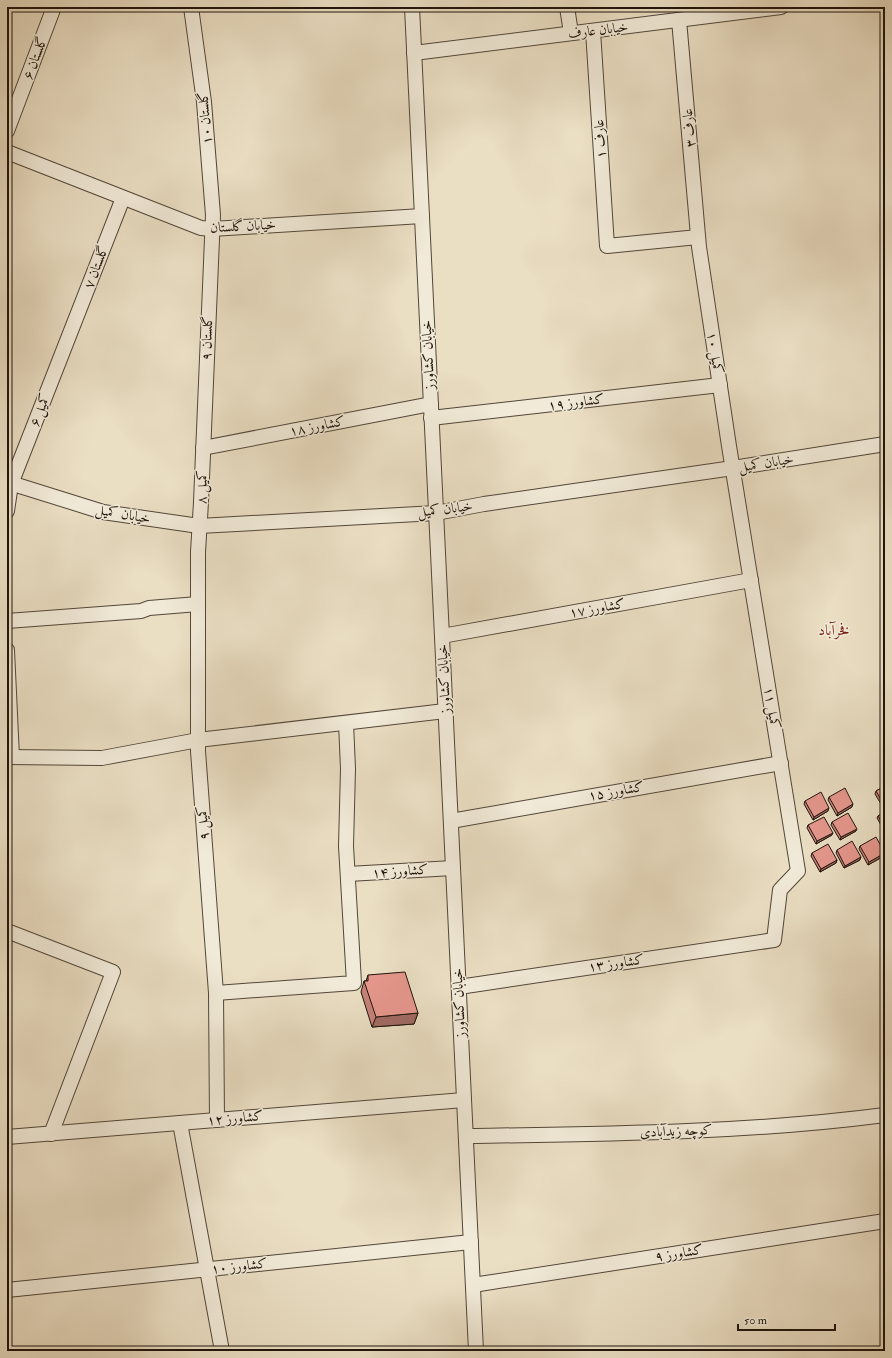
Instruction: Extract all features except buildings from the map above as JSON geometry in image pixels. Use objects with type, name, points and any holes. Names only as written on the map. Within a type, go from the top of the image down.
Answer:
[{"type":"street","name":"گلستان ۶","points":[[7,131],[54,7]]},
{"type":"street","name":"گلستان ۱۰","points":[[191,7],[204,102],[213,215],[212,229]]},
{"type":"street","name":"خیابان کشاورز","points":[[412,7],[476,1351]]},
{"type":"street","points":[[567,7],[571,33]]},
{"type":"street","name":"خیابان عارف","points":[[414,53],[679,20],[735,10],[781,7]]},
{"type":"street","name":"عارف ۳","points":[[679,20],[698,237]]},
{"type":"street","name":"عارف ۱","points":[[592,31],[608,246],[698,237]]},
{"type":"street","name":"خیابان گلستان","points":[[7,152],[201,228],[212,229],[422,216]]},
{"type":"street","name":"گلستان ۷","points":[[69,336],[123,198]]},
{"type":"street","name":"گلستان ۹","points":[[203,448],[212,229]]},
{"type":"street","name":"کمیل ۱۰","points":[[698,237],[720,386],[734,468]]},
{"type":"street","name":"کمیل ۶","points":[[7,511],[9,483],[69,336]]},
{"type":"street","name":"کشاورز ۱۹","points":[[431,418],[720,386]]},
{"type":"street","name":"کشاورز ۱۸","points":[[203,448],[431,404]]},
{"type":"street","name":"خیابان کمیل","points":[[9,483],[103,512],[199,526],[436,512],[885,444]]},
{"type":"street","name":"کمیل ۸","points":[[199,526],[203,448]]},
{"type":"street","name":"کمیل ۱۱","points":[[734,468],[798,871],[780,890],[774,940]]},
{"type":"street","name":"کمیل ۹","points":[[199,526],[198,751],[216,993],[217,1120]]},
{"type":"street","name":"کشاورز ۱۷","points":[[442,636],[752,580]]},
{"type":"street","points":[[7,621],[141,611],[149,608],[198,604]]},
{"type":"street","points":[[7,650],[9,757],[102,758],[198,740],[445,711]]},
{"type":"street","points":[[216,993],[354,983],[346,846],[348,769],[346,723]]},
{"type":"street","name":"کشاورز ۱۵","points":[[451,820],[781,763]]},
{"type":"street","name":"کشاورز ۱۴","points":[[348,874],[453,868]]},
{"type":"street","points":[[7,931],[113,972],[51,1134]]},
{"type":"street","name":"کشاورز ۱۳","points":[[459,987],[774,940]]},
{"type":"street","name":"کشاورز ۱۲","points":[[7,1137],[464,1100]]},
{"type":"street","name":"کوچه زیدآبادی","points":[[466,1136],[706,1131],[855,1119],[885,1115]]},
{"type":"street","points":[[180,1123],[222,1351]]},
{"type":"street","name":"کشاورز ۹","points":[[473,1285],[885,1221]]},
{"type":"street","name":"کشاورز ۱۰","points":[[7,1290],[471,1242]]},
{"type":"district","name":"فخرآباد","points":[[834,630]]}]
